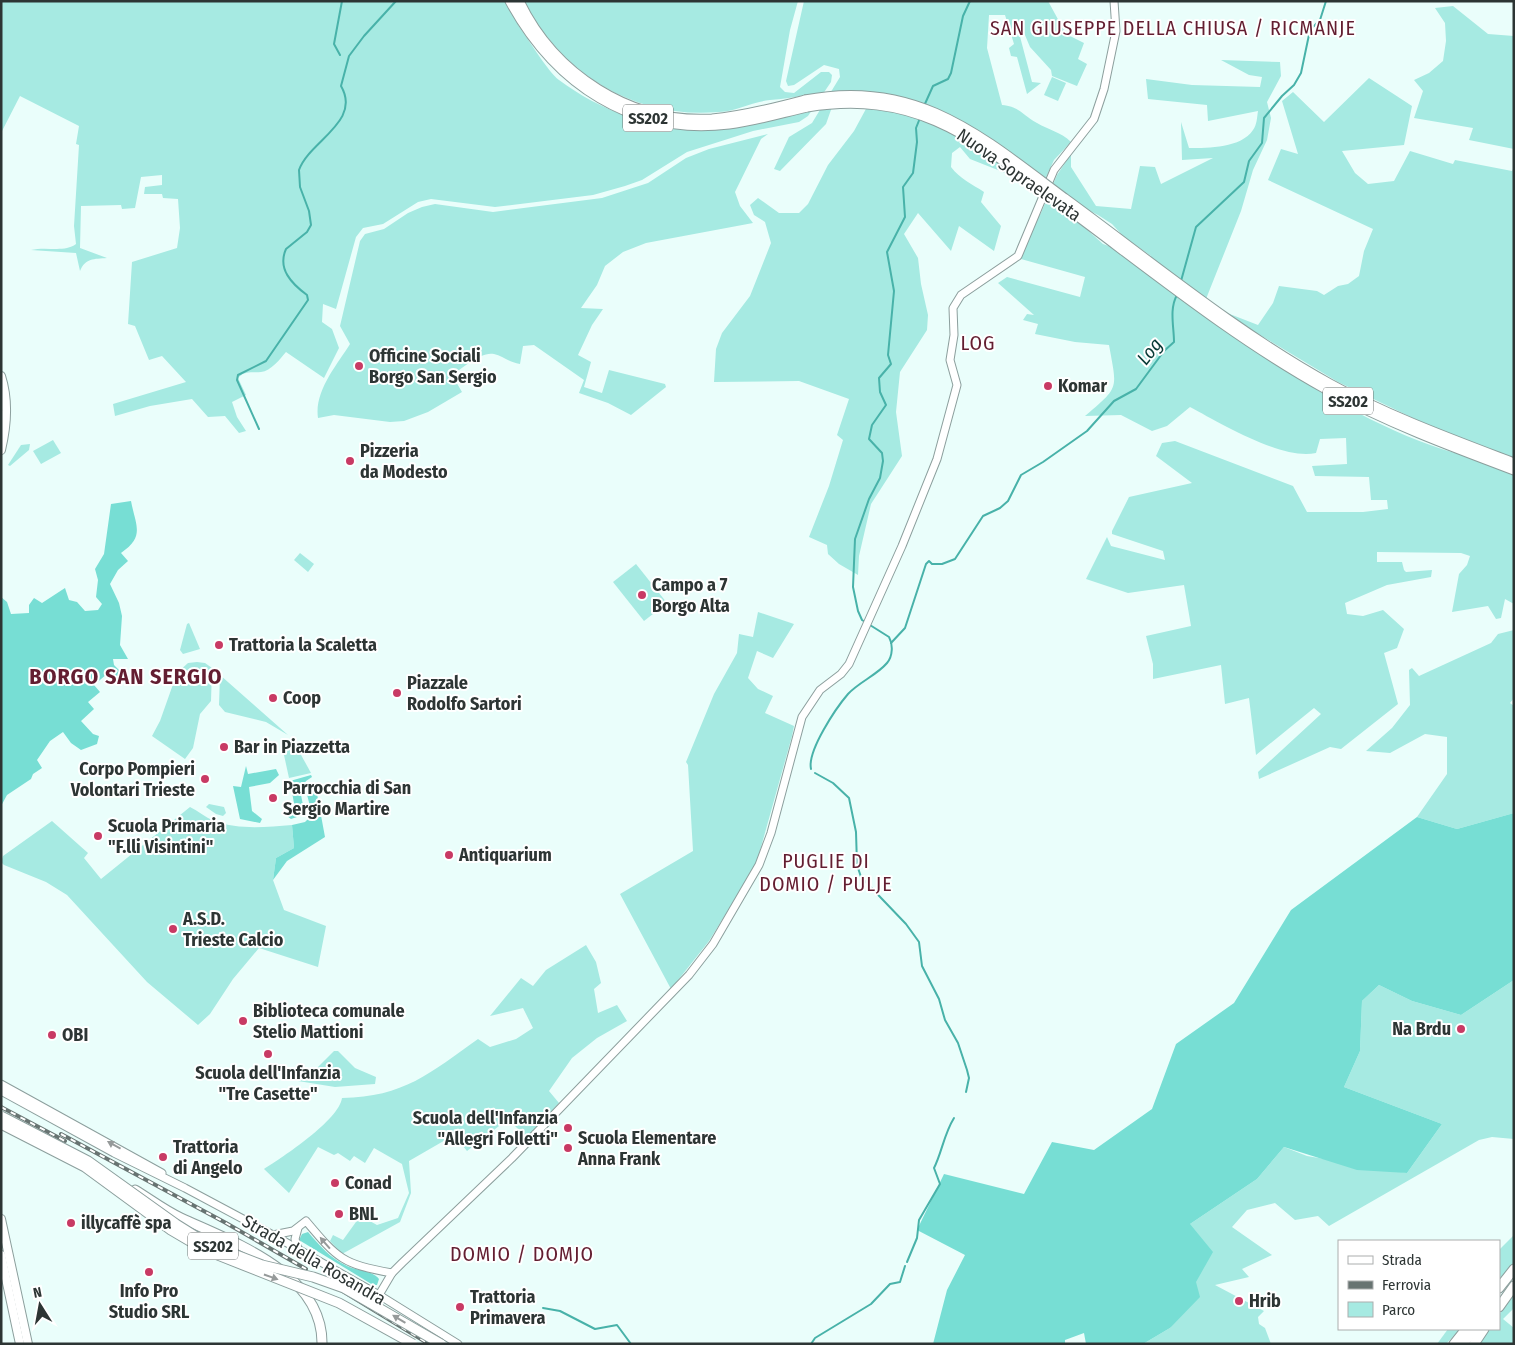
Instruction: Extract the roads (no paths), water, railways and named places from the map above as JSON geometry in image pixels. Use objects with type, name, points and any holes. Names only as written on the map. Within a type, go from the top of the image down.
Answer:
[{"type":"highway","name":"Nuova Sopraelevata","points":[[510,1],[553,53],[581,78],[622,102],[652,113],[681,118],[711,119],[854,95],[889,98],[923,107],[950,118],[989,143],[1062,201],[1250,338],[1352,404],[1458,445],[1514,470]]},
{"type":"highway","name":"Nuova Sopraelevata","points":[[519,1],[526,21]]},
{"type":"highway","name":"Nuova Sopraelevata","points":[[1458,445],[1514,463]]},
{"type":"highway","name":"SS202","points":[[1,1116],[88,1162],[176,1224],[208,1244],[237,1257],[344,1288],[440,1344]]},
{"type":"highway","name":"SS202","points":[[1,1124],[85,1168],[172,1230],[205,1250],[339,1303],[413,1344]]},
{"type":"highway","points":[[88,1162],[168,1211],[239,1244],[274,1264],[309,1300],[320,1324],[322,1344]]},
{"type":"highway","points":[[1500,1287],[1514,1269]]},
{"type":"highway","points":[[1500,1298],[1514,1280]]},
{"type":"highway","points":[[1500,1306],[1514,1286]]},
{"type":"highway","points":[[1457,1342],[1465,1330]]},
{"type":"highway","points":[[1457,1342],[1474,1330]]},
{"type":"highway","points":[[1474,1344],[1483,1330]]},
{"type":"main road","points":[[1,376],[7,404],[7,424],[1,450]]},
{"type":"main road","points":[[1,1219],[28,1344]]},
{"type":"main road","points":[[1,1255],[20,1344]]},
{"type":"street","points":[[379,1295],[392,1273],[512,1158],[689,975],[713,944],[752,880],[771,833],[802,717],[820,690],[841,674],[849,664],[926,492],[956,385],[950,360],[954,344],[953,308],[961,295],[1018,256],[1054,170],[1094,119],[1104,89],[1116,31],[1114,1]]},
{"type":"street","name":"Strada della Rosandra","points":[[1,1084],[149,1164],[185,1188]]},
{"type":"street","name":"Strada della Rosandra","points":[[1,1090],[114,1153],[273,1235],[379,1295],[458,1344]]},
{"type":"street","points":[[273,1235],[298,1228],[306,1221],[337,1256],[353,1265],[392,1273]]},
{"type":"street","points":[[298,1228],[295,1239],[298,1250]]},
{"type":"street","points":[[379,1295],[382,1284],[381,1271]]},
{"type":"waterway","points":[[340,55],[334,44],[342,1]]},
{"type":"waterway","points":[[259,429],[237,380],[238,375],[266,361],[308,300],[307,295],[291,281],[283,263],[286,249],[307,232],[311,225],[309,211],[300,187],[299,170],[313,150],[340,121],[345,110],[346,99],[341,86],[349,56],[364,36],[396,1]]},
{"type":"waterway","points":[[924,106],[933,86],[948,79],[951,73],[963,16],[970,1]]},
{"type":"waterway","name":"Log","points":[[1181,281],[1196,227],[1244,182],[1249,161],[1262,143],[1264,118],[1294,85],[1301,73],[1310,30],[1320,20],[1326,1]]},
{"type":"waterway","points":[[811,769],[813,752],[837,709],[852,690],[883,667],[891,654],[892,646],[889,637],[862,620],[858,611],[853,587],[855,539],[869,499],[880,478],[883,461],[882,453],[869,439],[872,425],[886,405],[880,392],[879,378],[891,364],[888,355],[894,291],[887,252],[905,217],[903,187],[913,173],[917,142],[916,128],[920,118]]},
{"type":"waterway","name":"Log","points":[[891,643],[905,628],[926,564],[929,561],[932,564],[942,564],[955,559],[983,516],[1000,508],[1008,501],[1021,475],[1087,431],[1114,401],[1136,389],[1164,351],[1174,342],[1173,306],[1177,295]]},
{"type":"waterway","points":[[815,773],[833,783],[849,798],[856,832],[857,865],[861,877],[906,924],[919,942],[922,966],[939,999],[945,1020],[958,1043],[967,1070],[969,1078],[966,1092]]},
{"type":"waterway","points":[[907,1262],[917,1238],[919,1220],[940,1184],[934,1168],[954,1118]]},
{"type":"waterway","points":[[811,1344],[815,1338],[871,1304],[890,1284],[900,1282],[905,1266]]},
{"type":"waterway","points":[[543,1308],[560,1311],[595,1329],[617,1325],[631,1344]]},
{"type":"railway","points":[[1,1107],[65,1141]]},
{"type":"railway","points":[[61,1134],[226,1223],[306,1269]]},
{"type":"railway","points":[[336,1287],[429,1344]]},
{"type":"place","name":"Officine Sociali Borgo San Sergio","points":[[359,366]]},
{"type":"place","name":"Komar","points":[[1048,386]]},
{"type":"place","name":"Pizzeria da Modesto","points":[[350,461]]},
{"type":"place","name":"Campo a 7 Borgo Alta","points":[[642,595]]},
{"type":"place","name":"Trattoria la Scaletta","points":[[219,645]]},
{"type":"place","name":"Piazzale Rodolfo Sartori","points":[[397,693]]},
{"type":"place","name":"Coop","points":[[273,698]]},
{"type":"place","name":"Bar in Piazzetta","points":[[224,747]]},
{"type":"place","name":"Corpo Pompieri Volontari Trieste","points":[[205,779]]},
{"type":"place","name":"Parrocchia di San Sergio Martire","points":[[273,798]]},
{"type":"place","name":"Scuola Primaria \"F.lli Visintini\"","points":[[98,836]]},
{"type":"place","name":"Antiquarium","points":[[449,855]]},
{"type":"place","name":"A.S.D. Trieste Calcio","points":[[173,929]]},
{"type":"place","name":"Biblioteca comunale Stelio Mattioni","points":[[243,1021]]},
{"type":"place","name":"Na Brdu","points":[[1461,1029]]},
{"type":"place","name":"OBI","points":[[52,1035]]},
{"type":"place","name":"Scuola dell'Infanzia \"Tre Casette\"","points":[[268,1054]]},
{"type":"place","name":"Scuola dell'Infanzia \"Allegri Folletti\"","points":[[568,1128]]},
{"type":"place","name":"Scuola Elementare Anna Frank","points":[[568,1148]]},
{"type":"place","name":"Trattoria di Angelo","points":[[163,1157]]},
{"type":"place","name":"Conad","points":[[335,1183]]},
{"type":"place","name":"BNL","points":[[339,1214]]},
{"type":"place","name":"illycaffè spa","points":[[71,1223]]},
{"type":"place","name":"Info Pro Studio SRL","points":[[149,1272]]},
{"type":"place","name":"Hrib","points":[[1239,1301]]},
{"type":"place","name":"Trattoria Primavera","points":[[460,1307]]},
{"type":"district","name":"SAN GIUSEPPE DELLA CHIUSA / RICMANJE","points":[[1173,28]]},
{"type":"district","name":"LOG","points":[[978,343]]},
{"type":"district","name":"BORGO SAN SERGIO","points":[[126,676]]},
{"type":"district","name":"PUGLIE DI DOMIO / PULJE","points":[[826,872]]},
{"type":"district","name":"DOMIO / DOMJO","points":[[522,1254]]}]
